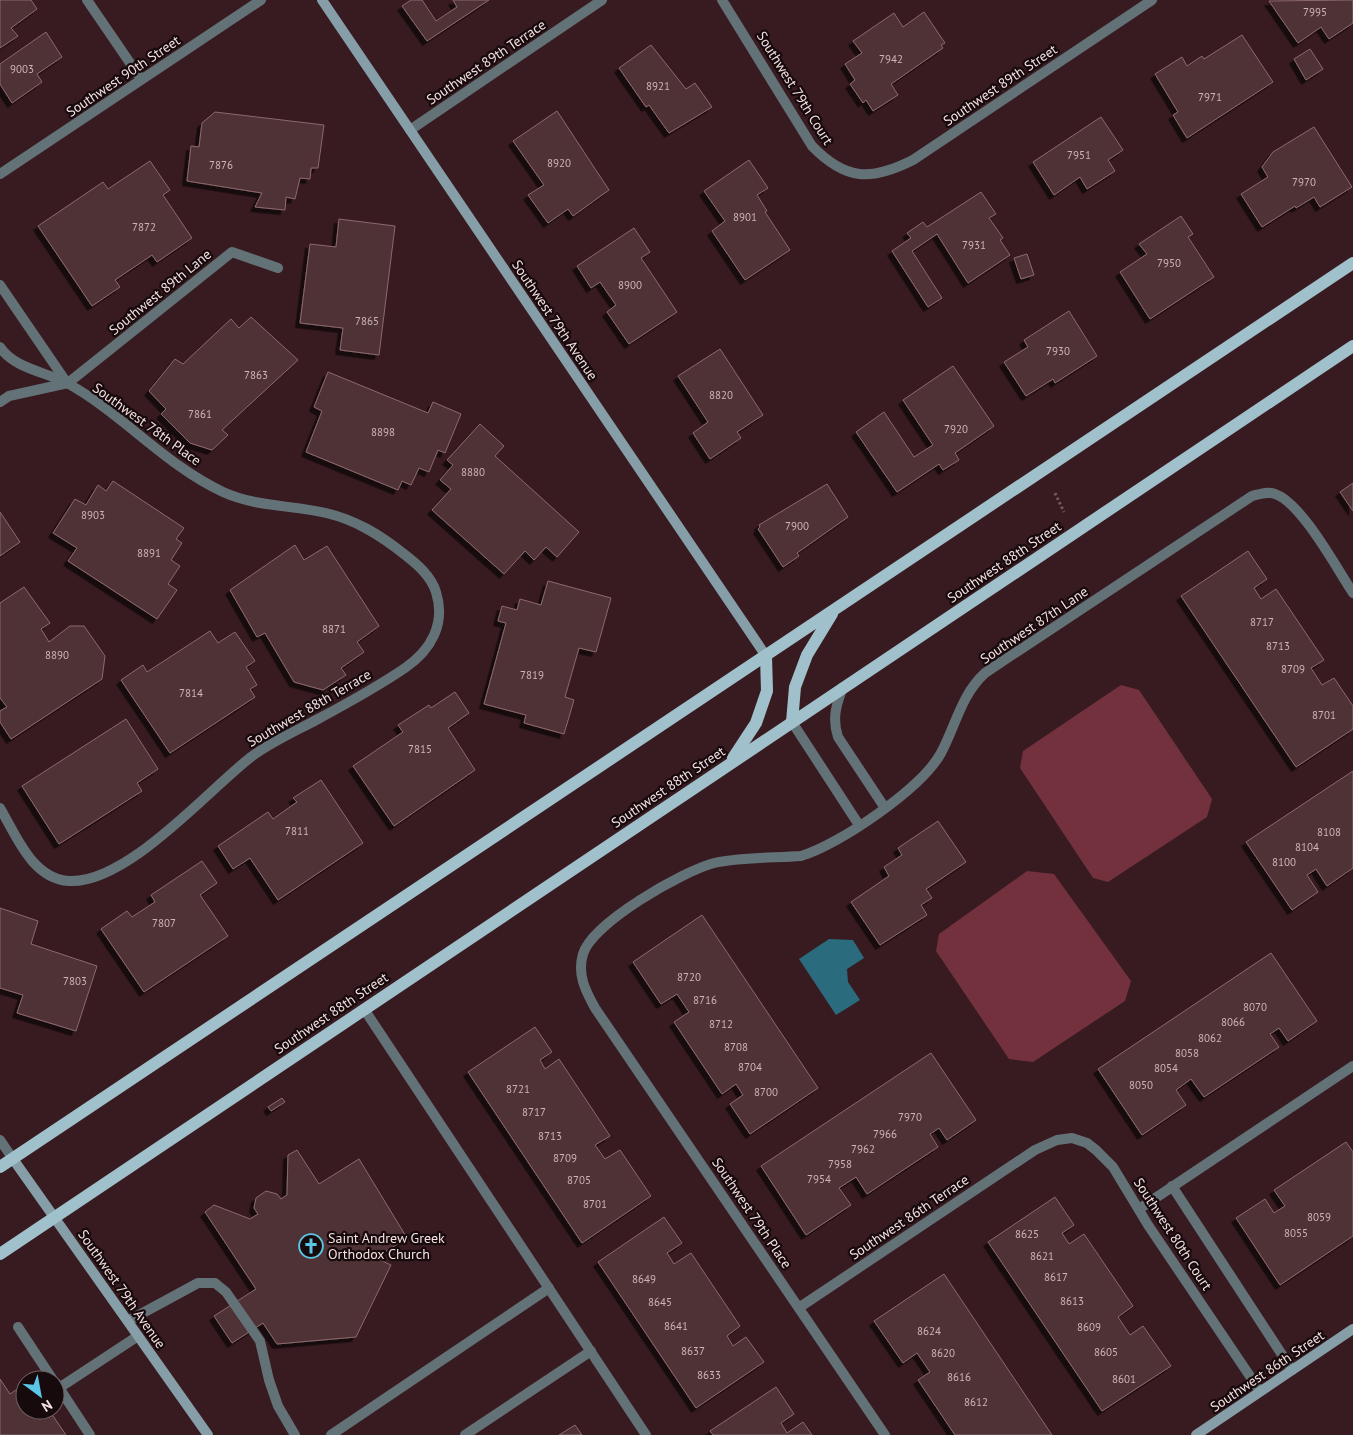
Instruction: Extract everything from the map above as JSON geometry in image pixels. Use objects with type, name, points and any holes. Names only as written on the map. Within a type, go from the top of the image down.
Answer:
[{"type":"main road","points":[[0,1167],[1353,263]]},
{"type":"main road","name":"Southwest 88th Street","points":[[0,1254],[1353,346]]},
{"type":"main road","points":[[792,722],[795,687],[807,655],[834,610]]},
{"type":"main road","points":[[728,765],[758,715],[766,691],[766,656]]},
{"type":"street","points":[[87,0],[142,79]]},
{"type":"street","name":"Southwest 90th Street","points":[[0,174],[261,0]]},
{"type":"street","name":"Southwest 79th Avenue","points":[[322,0],[766,656]]},
{"type":"street","name":"Southwest 89th Terrace","points":[[410,130],[602,0]]},
{"type":"street","name":"Southwest 79th Court","points":[[722,0],[812,146],[832,165],[857,175]]},
{"type":"street","name":"Southwest 89th Street","points":[[857,175],[885,172],[913,160],[1152,0]]},
{"type":"street","name":"Southwest 89th Lane","points":[[0,402],[9,396],[68,383],[232,252],[278,268]]},
{"type":"street","points":[[0,284],[68,383]]},
{"type":"street","points":[[0,347],[6,357],[68,383]]},
{"type":"street","name":"Southwest 78th Place","points":[[68,383],[187,473],[221,491],[254,502],[327,513],[349,520],[370,530],[390,543],[427,576]]},
{"type":"street","name":"Southwest 87th Lane","points":[[595,1008],[582,980],[582,957],[596,933],[614,918],[677,878],[697,868],[716,863],[801,856],[814,852],[885,808],[917,784],[936,761],[965,698],[976,682],[985,674],[1252,496],[1270,493],[1277,494],[1292,504],[1353,593]]},
{"type":"street","name":"Southwest 88th Terrace","points":[[0,808],[34,865],[50,876],[68,881],[99,875],[157,840],[254,755],[363,694],[415,660],[431,642],[440,619],[435,589],[427,576]]},
{"type":"street","points":[[843,687],[834,714],[836,732],[885,808]]},
{"type":"street","points":[[792,722],[859,825]]},
{"type":"street","name":"Southwest 79th Place","points":[[595,1008],[800,1307],[885,1435]]},
{"type":"street","points":[[364,1009],[646,1435]]},
{"type":"street","points":[[1139,1209],[1353,1066]]},
{"type":"street","name":"Southwest 80th Court","points":[[1035,1150],[1065,1138],[1078,1139],[1087,1143],[1112,1167],[1260,1391]]},
{"type":"street","points":[[0,1140],[12,1159]]},
{"type":"street","name":"Southwest 86th Terrace","points":[[800,1307],[1035,1150]]},
{"type":"street","name":"Southwest 79th Avenue","points":[[12,1159],[208,1435]]},
{"type":"street","name":"Southwest 80th Court","points":[[1172,1186],[1292,1370]]},
{"type":"street","points":[[128,1321],[198,1283],[215,1283],[226,1292],[260,1340],[269,1380],[278,1406],[295,1435]]},
{"type":"street","points":[[331,1435],[549,1288]]},
{"type":"street","points":[[18,1327],[47,1370]]},
{"type":"street","name":"Southwest 86th Street","points":[[1196,1435],[1353,1329]]},
{"type":"street","points":[[65,1378],[138,1336]]},
{"type":"street","points":[[465,1435],[591,1352]]},
{"type":"street","points":[[65,1397],[90,1435]]},
{"type":"path","points":[[1055,493],[1064,512]]},
{"type":"shaded area","points":[[1121,685],[1139,690],[1212,799],[1207,817],[1108,882],[1093,878],[1020,768],[1023,751]]},
{"type":"shaded area","points":[[1027,871],[1054,874],[1131,981],[1125,1001],[1033,1062],[1009,1059],[936,951],[939,934]]},
{"type":"water","points":[[829,939],[853,940],[864,958],[847,969],[848,982],[860,1000],[836,1015],[799,959]]},
{"type":"building","points":[[0,0],[31,0],[37,9],[11,28],[18,36],[0,48]]},
{"type":"building","points":[[411,0],[422,0],[436,21],[457,7],[453,0],[489,0],[427,41],[402,6]]},
{"type":"building","points":[[1353,0],[1353,23],[1329,39],[1321,27],[1298,43],[1269,1]]},
{"type":"building","points":[[924,12],[945,43],[941,45],[943,48],[891,84],[898,95],[873,111],[866,100],[863,103],[850,84],[855,80],[845,64],[862,53],[853,41],[894,13],[903,27]]},
{"type":"building","points":[[46,32],[62,57],[37,74],[42,82],[12,103],[0,84],[0,64]]},
{"type":"building","points":[[1242,35],[1273,82],[1187,138],[1173,115],[1178,112],[1155,74],[1182,57],[1187,66],[1202,56],[1204,59]]},
{"type":"building","points":[[651,45],[686,89],[695,83],[712,107],[669,133],[649,105],[646,107],[619,68]]},
{"type":"building","points":[[1310,49],[1323,69],[1306,80],[1294,59]]},
{"type":"building","points":[[557,111],[609,190],[573,216],[568,209],[548,223],[528,195],[544,185],[513,141]]},
{"type":"building","points":[[215,112],[324,125],[318,168],[311,168],[310,179],[300,178],[295,199],[286,197],[285,210],[255,207],[262,193],[187,181],[191,146],[199,147],[202,123]]},
{"type":"building","points":[[1101,117],[1123,150],[1108,160],[1115,171],[1087,189],[1080,177],[1054,195],[1033,162]]},
{"type":"building","points":[[1314,127],[1352,187],[1320,207],[1314,197],[1296,208],[1295,206],[1262,227],[1241,194],[1268,177],[1262,167],[1273,152]]},
{"type":"building","points":[[749,160],[768,188],[757,195],[767,211],[765,212],[790,250],[745,280],[712,231],[725,221],[704,191]]},
{"type":"building","points":[[150,161],[170,190],[163,195],[192,238],[157,262],[152,255],[115,280],[120,287],[92,306],[38,226],[103,182],[108,189]]},
{"type":"building","points":[[981,192],[996,214],[989,218],[1003,238],[1000,240],[1010,255],[968,283],[937,234],[912,251],[942,298],[928,307],[892,251],[911,238],[907,233],[923,222],[927,227]]},
{"type":"building","points":[[1181,216],[1193,234],[1188,237],[1214,277],[1150,319],[1120,272],[1147,254],[1139,244]]},
{"type":"building","points":[[339,219],[395,226],[379,355],[340,350],[343,328],[300,323],[310,244],[336,247]]},
{"type":"building","points":[[634,228],[650,252],[641,258],[677,312],[629,344],[607,312],[616,305],[600,282],[591,288],[577,266]]},
{"type":"building","points":[[1027,254],[1034,275],[1021,279],[1014,258]]},
{"type":"building","points":[[1069,311],[1097,356],[1055,383],[1053,379],[1026,396],[1004,362],[1028,347],[1024,340]]},
{"type":"building","points":[[251,317],[298,360],[222,430],[228,435],[212,450],[190,443],[161,414],[166,409],[149,391],[175,359],[183,364],[231,319],[239,328]]},
{"type":"building","points":[[720,349],[763,415],[737,432],[741,438],[710,459],[693,433],[708,422],[678,376]]},
{"type":"building","points":[[953,366],[994,426],[955,453],[959,460],[943,470],[939,464],[897,492],[856,432],[884,412],[914,457],[933,445],[903,400]]},
{"type":"building","points":[[328,372],[428,413],[433,402],[461,414],[445,453],[438,450],[429,472],[419,468],[411,485],[402,481],[398,490],[306,452],[322,411],[314,407]]},
{"type":"building","points":[[480,424],[504,446],[495,456],[579,532],[557,557],[546,547],[534,560],[525,551],[504,574],[432,510],[451,489],[440,480],[453,465],[447,460]]},
{"type":"building","points":[[113,481],[184,528],[176,539],[182,543],[171,560],[180,566],[168,584],[177,590],[157,619],[68,561],[77,548],[53,533],[75,499],[86,505],[98,485],[106,491]]},
{"type":"building","points":[[1353,483],[1353,511],[1340,492]]},
{"type":"building","points":[[827,484],[848,517],[797,553],[799,556],[783,567],[758,529],[759,525]]},
{"type":"building","points":[[0,512],[20,542],[0,556]]},
{"type":"building","points":[[295,545],[304,560],[327,546],[379,626],[357,642],[364,652],[341,668],[346,675],[323,690],[294,682],[265,633],[257,637],[230,590]]},
{"type":"building","points":[[1248,551],[1267,579],[1254,588],[1261,599],[1276,589],[1324,660],[1311,668],[1322,685],[1334,678],[1353,706],[1353,729],[1296,767],[1181,596]]},
{"type":"building","points":[[548,581],[611,598],[596,652],[579,648],[565,697],[574,700],[564,734],[524,723],[526,715],[484,704],[506,623],[498,621],[502,606],[517,610],[520,599],[541,605]]},
{"type":"building","points":[[24,587],[50,623],[41,629],[49,642],[70,626],[84,626],[105,656],[102,679],[11,739],[0,722],[0,711],[7,707],[0,698],[0,603]]},
{"type":"building","points":[[210,631],[218,643],[235,632],[255,661],[246,667],[257,685],[250,689],[255,697],[170,753],[121,680],[143,665],[147,672]]},
{"type":"building","points":[[455,692],[469,713],[448,728],[475,770],[394,826],[353,766],[403,732],[398,725],[429,705],[431,708]]},
{"type":"building","points":[[126,719],[158,769],[137,783],[142,791],[59,844],[22,786]]},
{"type":"building","points":[[1353,771],[1353,868],[1327,886],[1316,869],[1307,875],[1318,892],[1292,910],[1246,842]]},
{"type":"building","points":[[321,780],[363,843],[278,900],[250,858],[233,869],[218,846],[268,812],[273,819],[297,802],[293,798]]},
{"type":"building","points":[[938,821],[966,862],[926,889],[932,898],[921,905],[927,915],[880,945],[851,902],[889,876],[884,867],[902,855],[898,848]]},
{"type":"building","points":[[202,861],[217,883],[200,895],[228,936],[144,992],[101,929],[127,911],[132,917],[155,902],[151,895]]},
{"type":"building","points":[[0,908],[38,921],[31,944],[97,966],[76,1031],[17,1013],[23,995],[0,988]]},
{"type":"building","points":[[702,915],[818,1088],[750,1134],[730,1104],[743,1095],[736,1084],[722,1094],[674,1022],[689,1012],[677,994],[661,1004],[633,962]]},
{"type":"building","points":[[1271,953],[1317,1021],[1288,1041],[1279,1028],[1270,1034],[1279,1047],[1204,1097],[1191,1079],[1176,1090],[1186,1105],[1142,1135],[1098,1069]]},
{"type":"building","points":[[535,1027],[552,1052],[540,1060],[545,1069],[559,1059],[610,1136],[595,1145],[605,1159],[620,1150],[651,1196],[582,1243],[468,1072]]},
{"type":"building","points":[[931,1053],[976,1120],[947,1140],[939,1128],[930,1134],[938,1147],[867,1194],[856,1177],[839,1188],[851,1205],[806,1235],[761,1166]]},
{"type":"building","points":[[282,1098],[285,1102],[271,1111],[268,1107]]},
{"type":"building","points":[[1346,1142],[1353,1152],[1353,1236],[1280,1285],[1236,1218],[1265,1199],[1274,1213],[1285,1206],[1274,1190]]},
{"type":"building","name":"Saint Andrew Greek Orthodox Church","points":[[297,1150],[319,1184],[359,1159],[407,1238],[380,1255],[378,1259],[391,1265],[356,1337],[277,1344],[263,1323],[232,1343],[214,1316],[256,1289],[205,1212],[214,1205],[250,1219],[258,1214],[254,1208],[256,1198],[266,1191],[277,1194],[281,1199],[287,1195],[288,1155]]},
{"type":"building","points":[[1055,1197],[1074,1225],[1062,1233],[1069,1244],[1084,1234],[1133,1306],[1118,1317],[1130,1335],[1143,1326],[1171,1366],[1102,1411],[988,1242]]},
{"type":"building","points":[[664,1217],[682,1243],[667,1253],[674,1264],[691,1253],[740,1326],[727,1336],[733,1346],[746,1337],[764,1362],[696,1408],[598,1262]]},
{"type":"building","points":[[944,1274],[1052,1435],[955,1435],[918,1380],[930,1372],[917,1353],[903,1363],[874,1321]]},
{"type":"building","points":[[0,1379],[10,1394],[15,1391],[15,1420],[56,1420],[66,1435],[0,1435]]},
{"type":"building","points":[[776,1387],[794,1414],[781,1423],[787,1433],[803,1422],[812,1435],[713,1435],[710,1431]]},
{"type":"building","points":[[575,1425],[582,1435],[559,1435]]},
{"type":"place","name":"Saint Andrew Greek Orthodox Church","points":[[311,1246]]}]
